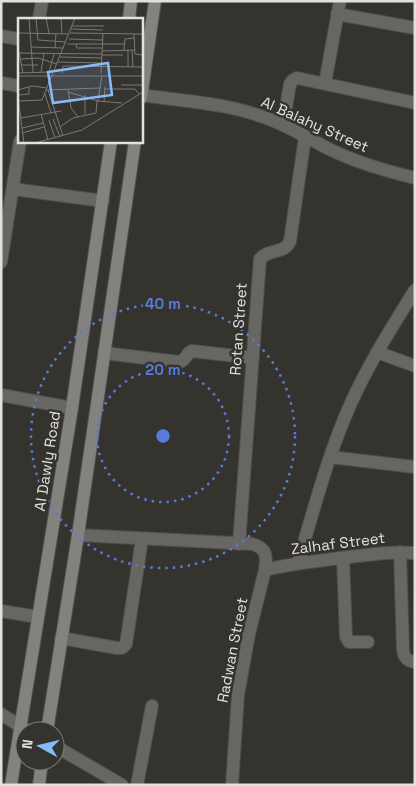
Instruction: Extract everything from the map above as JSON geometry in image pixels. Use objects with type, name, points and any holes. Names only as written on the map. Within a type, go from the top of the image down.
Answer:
[{"type":"street","points":[[39,18],[42,1]]},
{"type":"street","points":[[129,18],[132,1]]},
{"type":"street","points":[[142,89],[155,1]]},
{"type":"street","points":[[325,83],[338,8],[415,28]]},
{"type":"street","points":[[1,36],[18,39]]},
{"type":"street","points":[[283,125],[290,84],[293,80],[302,78],[415,103]]},
{"type":"street","points":[[1,83],[18,86]]},
{"type":"street","name":"Al Balahy Street","points":[[142,96],[231,108],[266,118],[363,163],[415,178]]},
{"type":"street","name":"Rotan Street","points":[[239,544],[260,259],[265,254],[284,250],[290,241],[305,137]]},
{"type":"street","points":[[1,262],[20,142]]},
{"type":"street","name":"Al Dawly Road","points":[[25,721],[38,617],[72,408],[111,142]]},
{"type":"street","points":[[49,721],[78,535],[135,142]]},
{"type":"street","points":[[13,189],[103,201]]},
{"type":"street","points":[[298,563],[330,457],[351,403],[376,352],[415,290]]},
{"type":"street","points":[[104,353],[179,362],[184,360],[188,353],[192,351],[253,358]]},
{"type":"street","points":[[376,352],[415,366]]},
{"type":"street","points":[[1,395],[72,408]]},
{"type":"street","points":[[330,457],[415,467]]},
{"type":"street","points":[[78,535],[239,544]]},
{"type":"street","points":[[61,638],[116,648],[122,648],[126,644],[142,538]]},
{"type":"street","name":"Radwan Street","points":[[232,785],[232,757],[238,695],[249,634],[267,560],[265,551],[260,546],[239,544]]},
{"type":"street","points":[[400,552],[403,650],[407,660],[415,662]]},
{"type":"street","name":"Zalhaf Street","points":[[265,570],[298,563],[400,552],[415,553]]},
{"type":"street","points":[[343,558],[346,637],[350,642],[368,642]]},
{"type":"street","points":[[1,611],[38,617]]},
{"type":"street","points":[[137,785],[152,706]]},
{"type":"street","points":[[1,714],[15,723]]},
{"type":"street","points":[[65,752],[122,785]]},
{"type":"street","name":"Al Dawly Road","points":[[8,781],[15,758]]},
{"type":"street","points":[[39,785],[41,771]]}]
